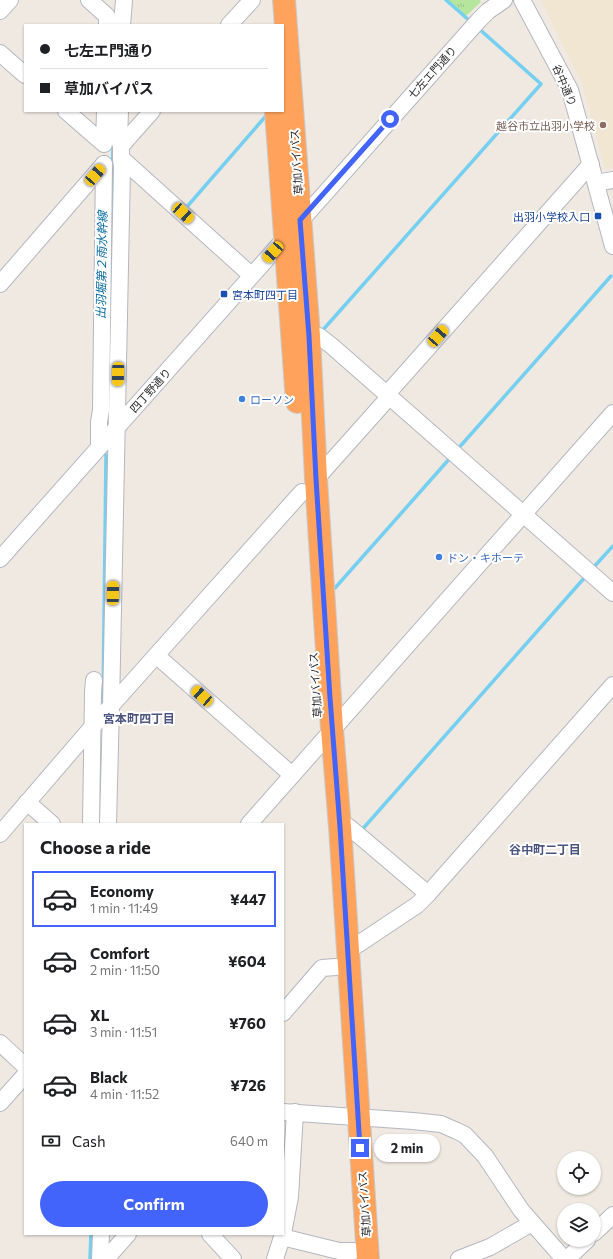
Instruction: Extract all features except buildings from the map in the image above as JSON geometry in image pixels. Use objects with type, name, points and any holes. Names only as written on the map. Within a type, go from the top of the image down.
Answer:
[{"type":"highway","points":[[269,0],[271,24]]},
{"type":"highway","name":"草加バイパス","points":[[284,0],[309,336],[309,485],[319,746],[342,959]]},
{"type":"highway","name":"草加バイパス","points":[[276,112],[281,195],[340,827],[342,959],[358,1256]]},
{"type":"street","points":[[0,12],[10,0]]},
{"type":"street","points":[[89,0],[107,16],[107,24]]},
{"type":"street","points":[[122,24],[124,0]]},
{"type":"street","points":[[230,24],[252,0]]},
{"type":"street","name":"七左エ門通り","points":[[300,220],[479,20],[488,11],[504,0]]},
{"type":"street","name":"谷中通り","points":[[522,0],[570,90],[613,246]]},
{"type":"street","points":[[0,53],[24,74]]},
{"type":"street","points":[[67,112],[104,144],[105,112]]},
{"type":"street","points":[[108,823],[122,176],[119,140],[120,112]]},
{"type":"street","points":[[121,152],[151,112]]},
{"type":"street","points":[[121,152],[251,275]]},
{"type":"street","points":[[0,284],[104,164],[101,410],[99,422],[99,447]]},
{"type":"street","points":[[0,834],[93,726],[389,395],[591,164]]},
{"type":"street","points":[[596,183],[613,180]]},
{"type":"street","name":"四丁野通り","points":[[0,559],[300,220]]},
{"type":"street","points":[[309,336],[319,336],[389,395],[613,593]]},
{"type":"street","points":[[250,823],[613,413]]},
{"type":"street","points":[[157,656],[292,775]]},
{"type":"street","points":[[91,823],[94,680]]},
{"type":"street","points":[[284,1012],[322,968],[342,959],[417,905],[613,685]]},
{"type":"street","points":[[27,802],[51,823]]},
{"type":"street","points":[[340,827],[349,827],[428,894]]},
{"type":"street","points":[[0,1044],[24,1065]]},
{"type":"street","points":[[0,1103],[24,1076]]},
{"type":"street","points":[[284,1230],[290,1197],[289,1112],[441,1124],[465,1135],[485,1156],[521,1210],[565,1259],[579,1247]]},
{"type":"street","points":[[601,1226],[613,1215]]},
{"type":"street","points":[[459,1259],[490,1247],[532,1223]]},
{"type":"street","points":[[100,1259],[101,1235]]},
{"type":"street","points":[[106,1259],[127,1235]]},
{"type":"street","points":[[211,1235],[233,1259]]},
{"type":"street","points":[[275,1259],[283,1235],[358,1256]]},
{"type":"shaded area","name":"越谷市立出羽小学校","points":[[541,0],[613,0],[613,167],[605,169],[582,83]]},
{"type":"green space","points":[[448,0],[480,0],[481,2],[466,16]]},
{"type":"waterway","points":[[446,0],[471,22]]},
{"type":"waterway","points":[[322,331],[541,84],[477,27]]},
{"type":"waterway","points":[[185,209],[265,117]]},
{"type":"waterway","name":"出羽堀第２雨水幹線","points":[[111,269],[113,143]]},
{"type":"waterway","points":[[456,451],[611,276]]},
{"type":"waterway","name":"出羽堀第２雨水幹線","points":[[108,420],[109,409]]},
{"type":"waterway","name":"出羽堀第２雨水幹線","points":[[103,706],[106,455]]},
{"type":"waterway","points":[[335,588],[451,457]]},
{"type":"waterway","points":[[592,569],[613,546]]},
{"type":"waterway","points":[[360,832],[586,576]]},
{"type":"waterway","name":"出羽堀第２雨水幹線","points":[[90,1259],[91,1235]]},
{"type":"place","name":"越谷市立出羽小学校","points":[[603,125]]},
{"type":"place","name":"出羽小学校入口","points":[[598,216]]},
{"type":"place","name":"宮本町四丁目","points":[[224,294]]},
{"type":"place","name":"ローソン","points":[[242,399]]},
{"type":"place","name":"ドン・キホーテ","points":[[439,557]]},
{"type":"district","name":"宮本町四丁目","points":[[139,718]]},
{"type":"district","name":"谷中町二丁目","points":[[545,849]]},
{"type":"route","points":[[360,1148],[316,479],[309,336],[300,220],[390,119]]}]
